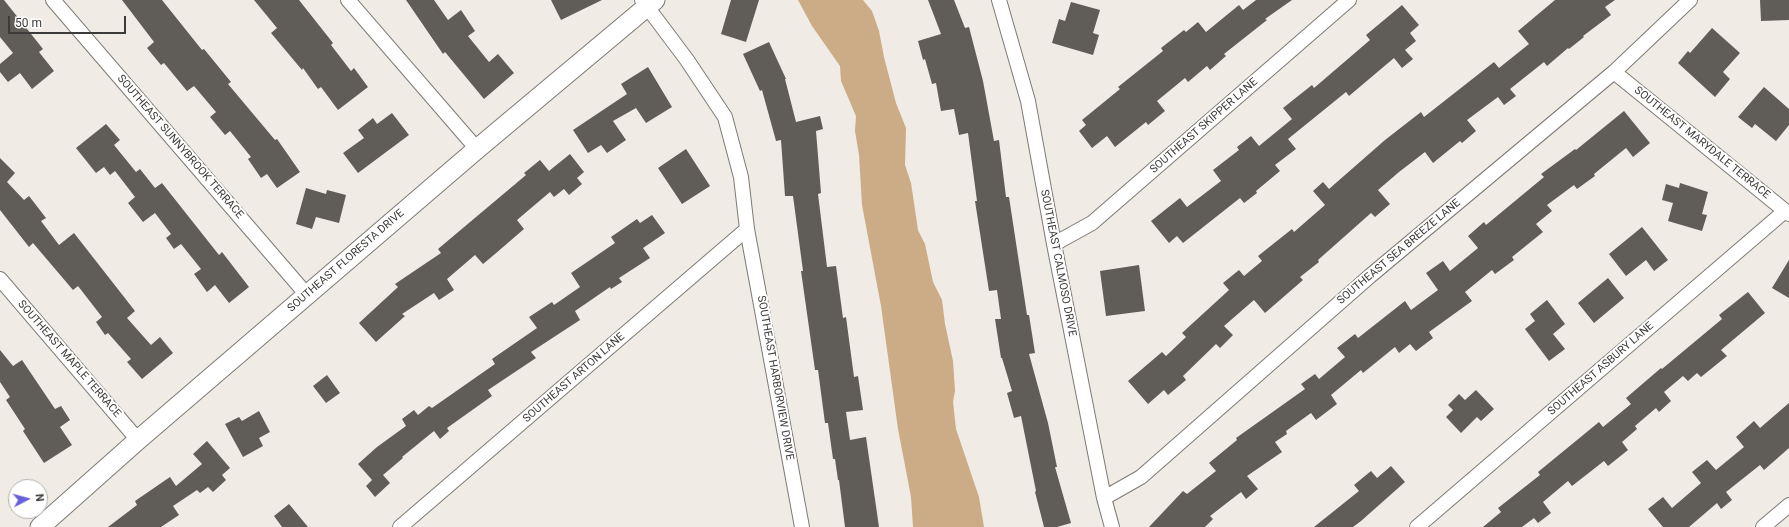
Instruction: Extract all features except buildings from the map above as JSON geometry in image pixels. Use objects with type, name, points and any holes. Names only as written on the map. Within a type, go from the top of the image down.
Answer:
[{"type":"street","name":"SOUTHEAST SUNNYBROOK TERRACE","points":[[54,0],[307,295]]},
{"type":"street","points":[[348,0],[477,149]]},
{"type":"street","name":"SOUTHEAST SKIPPER LANE","points":[[1054,244],[1092,223],[1349,0]]},
{"type":"street","name":"SOUTHEAST SEA BREEZE LANE","points":[[1104,498],[1141,477],[1370,276],[1614,72],[1690,0]]},
{"type":"street","name":"SOUTHEAST CALMOSO DRIVE","points":[[1001,1],[1028,101],[1054,244],[1104,498],[1112,527]]},
{"type":"street","name":"SOUTHEAST FLORESTA DRIVE","points":[[40,527],[138,440],[648,2]]},
{"type":"street","name":"SOUTHEAST HARBORVIEW DRIVE","points":[[648,2],[725,117],[741,176],[747,230],[802,527]]},
{"type":"street","name":"SOUTHEAST MARYDALE TERRACE","points":[[1614,72],[1787,212]]},
{"type":"street","name":"SOUTHEAST ASBURY LANE","points":[[1417,527],[1787,212]]},
{"type":"street","name":"SOUTHEAST ARTON LANE","points":[[400,527],[747,230]]},
{"type":"street","name":"SOUTHEAST MAPLE TERRACE","points":[[0,279],[138,440]]},
{"type":"street","points":[[1763,527],[1789,505]]},
{"type":"shaded area","points":[[798,0],[863,0],[872,11],[879,31],[896,103],[906,128],[905,165],[911,183],[918,230],[925,244],[933,282],[942,300],[945,324],[953,361],[955,391],[953,402],[956,429],[979,497],[984,527],[913,527],[911,497],[898,429],[881,306],[862,205],[859,155],[855,131],[856,116],[841,81],[840,66],[812,26]]}]
